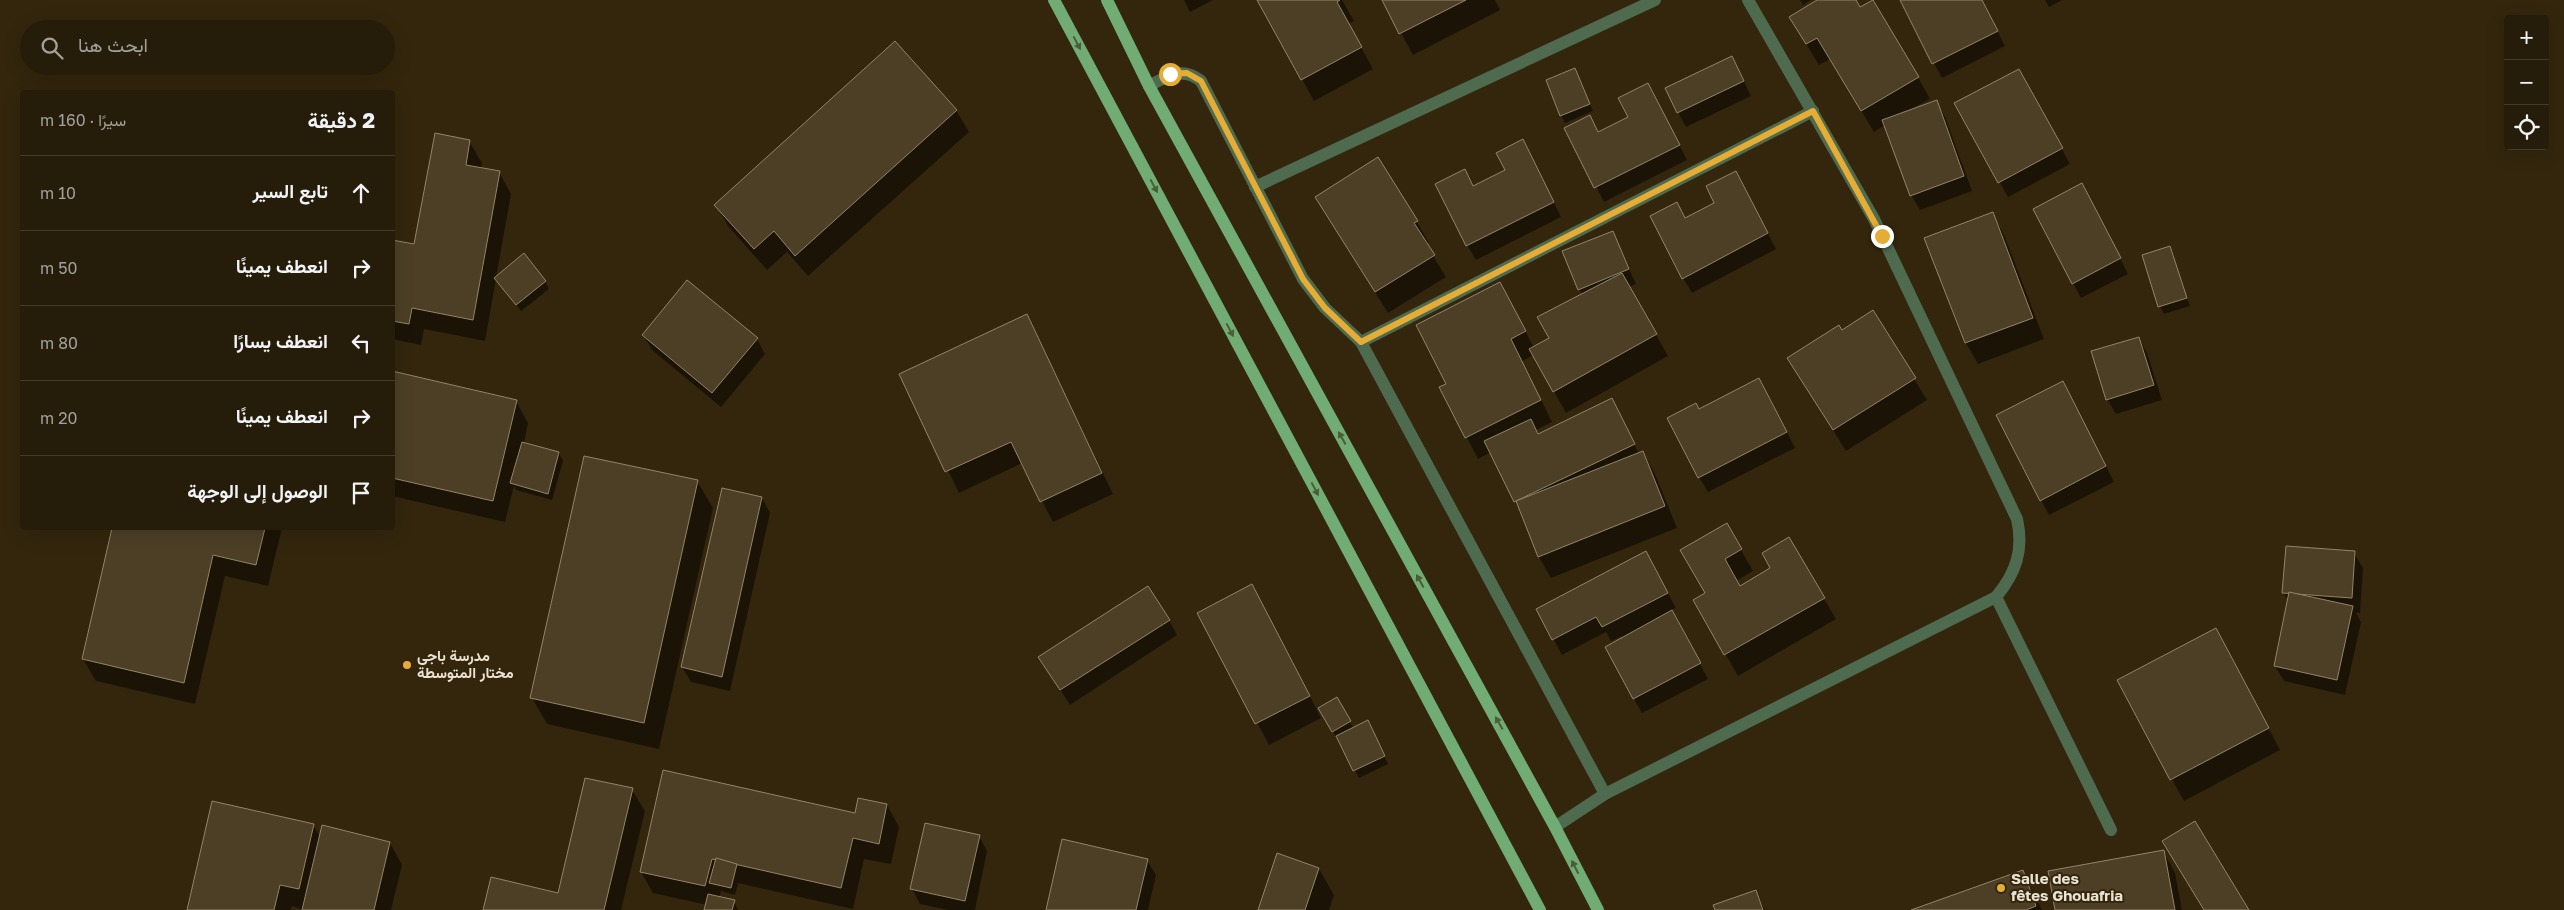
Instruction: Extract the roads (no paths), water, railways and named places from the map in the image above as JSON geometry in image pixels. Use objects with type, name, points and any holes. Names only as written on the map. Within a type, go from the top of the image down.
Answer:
[{"type":"main road","points":[[1054,0],[1540,910]]},
{"type":"main road","points":[[1108,0],[1149,86],[1555,827],[1598,910]]},
{"type":"street","points":[[1255,187],[1655,0]]},
{"type":"street","points":[[1555,827],[1605,794],[1996,597],[2013,574],[2018,561],[2020,533],[2017,520],[1874,219],[1748,0]]},
{"type":"street","points":[[1149,86],[1178,72],[1194,76],[1201,81],[1255,187],[1313,294],[1361,342],[1605,794]]},
{"type":"street","points":[[1361,342],[1813,111]]},
{"type":"street","points":[[1996,597],[2112,830]]},
{"type":"place","name":"مدرسة باجي مختار المتوسطة","points":[[407,665]]},
{"type":"place","name":"Salle des fêtes Ghouafria","points":[[2001,888]]}]
